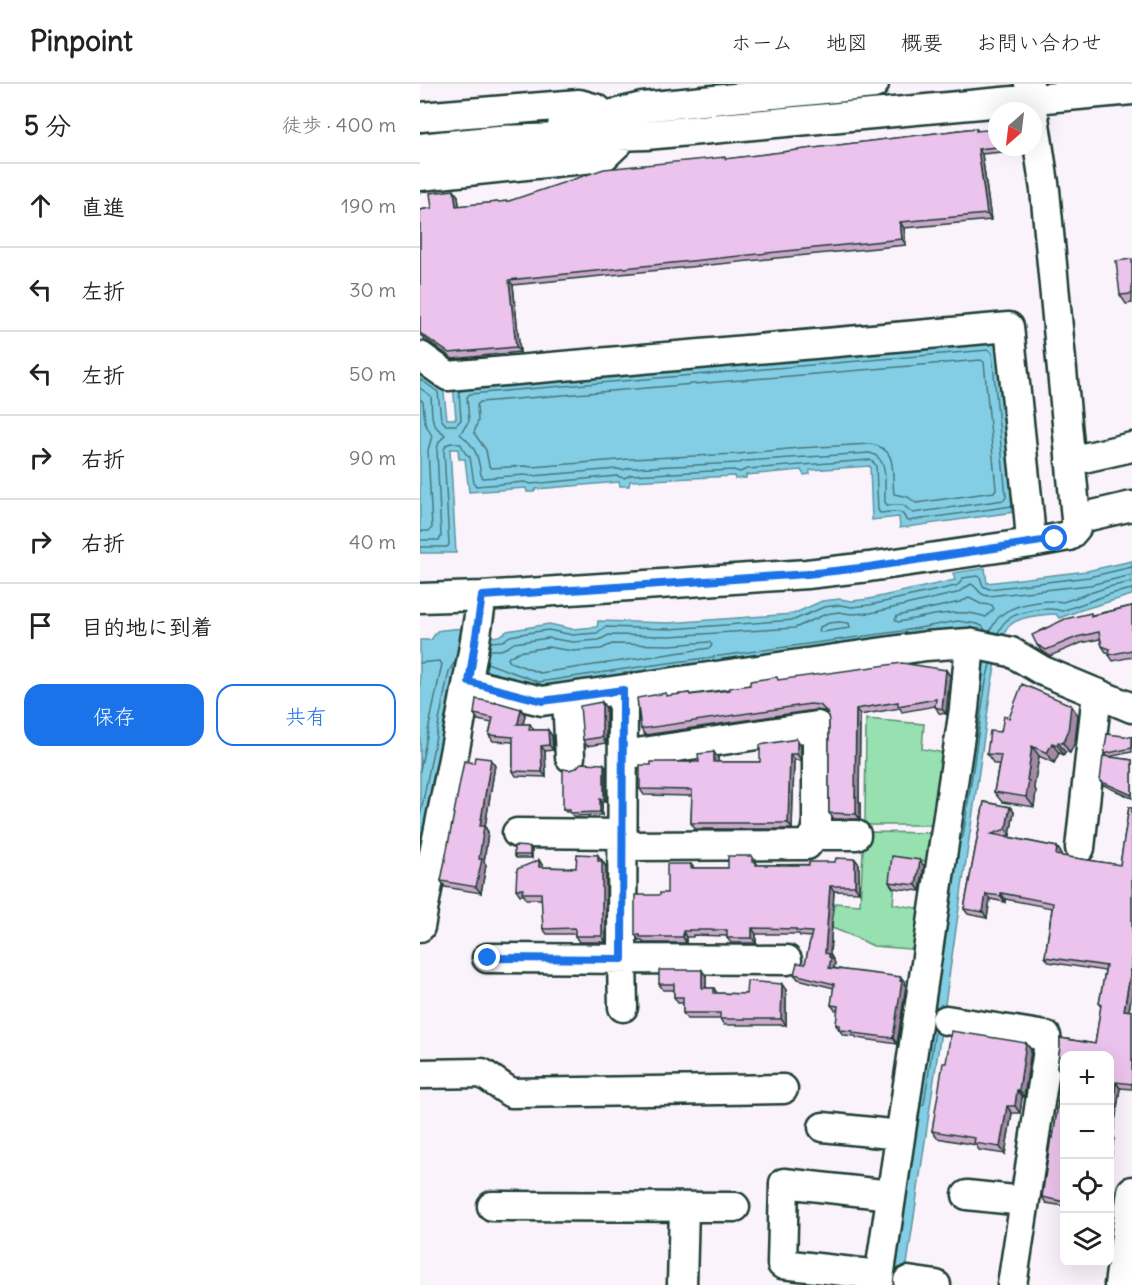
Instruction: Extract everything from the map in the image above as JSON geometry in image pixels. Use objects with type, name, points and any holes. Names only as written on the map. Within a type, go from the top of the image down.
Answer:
[{"type":"street","points":[[420,176],[603,157],[628,128],[641,95],[874,84]]},
{"type":"street","points":[[420,148],[1031,92],[1132,90]]},
{"type":"street","points":[[420,598],[482,596],[807,574],[869,567],[1069,536],[1076,528],[1076,519],[1045,190],[1031,92]]},
{"type":"street","points":[[420,117],[579,104],[628,128]]},
{"type":"street","points":[[420,356],[448,376],[1009,327],[1031,543]]},
{"type":"street","points":[[1070,461],[1132,447]]},
{"type":"street","points":[[1076,519],[1132,506]]},
{"type":"street","points":[[420,927],[469,680],[482,596]]},
{"type":"street","points":[[469,680],[542,701],[926,646],[970,643],[1011,652],[1043,671],[1132,708]]},
{"type":"street","points":[[891,1195],[784,1184],[782,1264],[878,1280],[891,1195],[964,709],[970,643]]},
{"type":"street","points":[[623,690],[623,1007]]},
{"type":"street","points":[[1080,848],[1097,693]]},
{"type":"street","points":[[567,698],[570,757]]},
{"type":"street","points":[[517,832],[623,840],[807,845],[817,832],[817,726],[623,755]]},
{"type":"street","points":[[815,835],[856,835]]},
{"type":"street","points":[[488,958],[787,960]]},
{"type":"street","points":[[946,1020],[1046,1035],[1048,1050],[1012,1285]]},
{"type":"street","points":[[420,1074],[482,1073],[511,1093],[783,1089]]},
{"type":"street","points":[[823,1127],[900,1135]]},
{"type":"street","points":[[1119,1285],[1132,1191]]},
{"type":"street","points":[[968,1195],[1024,1201]]},
{"type":"street","points":[[492,1206],[735,1207]]},
{"type":"street","points":[[682,1285],[684,1207]]},
{"type":"street","points":[[908,1281],[936,1285]]},
{"type":"green space","points":[[866,719],[924,724],[922,749],[951,754],[941,825],[865,825]]},
{"type":"green space","points":[[864,832],[941,833],[936,862],[897,859],[893,904],[928,910],[921,950],[873,946],[832,928],[835,903],[860,905]]},
{"type":"water","points":[[1003,335],[1021,511],[900,528],[899,517],[872,520],[870,466],[810,470],[810,474],[804,475],[801,470],[746,475],[746,478],[735,479],[734,476],[630,481],[629,486],[620,486],[619,482],[536,489],[534,492],[527,492],[526,488],[469,492],[465,459],[459,459],[458,449],[450,449],[456,553],[420,553],[420,371],[443,385],[447,419],[456,419],[453,383]]},
{"type":"water","points":[[1132,561],[1132,595],[1059,618],[1056,614],[1019,620],[1009,626],[1000,644],[992,682],[904,1285],[885,1285],[974,655],[538,696],[485,676],[420,886],[420,640],[431,640],[437,631],[462,628],[491,637],[502,635],[507,631],[549,624],[572,629],[597,627],[598,621],[669,623],[793,614],[822,601],[869,599],[955,580],[953,573],[985,568],[987,583],[1087,571]]},
{"type":"building","points":[[976,128],[976,131],[988,130],[988,148],[978,149],[987,214],[900,222],[902,239],[509,280],[516,347],[449,353],[420,333],[420,210],[432,208],[430,193],[454,190],[456,206],[509,201],[604,169],[725,157],[725,159]]},
{"type":"building","points":[[1132,259],[1132,294],[1120,295],[1116,261]]},
{"type":"building","points":[[1132,606],[1132,650],[1109,655],[1110,649],[1102,646],[1099,632],[1077,637],[1046,650],[1037,645],[1032,635],[1065,619],[1091,613],[1091,616]]},
{"type":"building","points":[[902,663],[946,670],[942,709],[935,707],[936,699],[898,706],[898,702],[856,709],[856,814],[829,813],[829,720],[827,712],[820,705],[810,704],[641,729],[637,698],[666,693],[666,696],[689,693],[690,695],[730,690],[729,688],[750,685],[750,681],[777,677],[778,680]]},
{"type":"building","points":[[1022,684],[1071,705],[1068,732],[1063,743],[1058,742],[1057,745],[1052,743],[1047,753],[1032,746],[1026,797],[994,792],[1001,755],[987,754],[990,731],[1001,732],[1004,716],[1009,718]]},
{"type":"building","points":[[476,699],[521,709],[517,724],[530,724],[529,730],[548,730],[549,745],[541,746],[542,772],[513,771],[513,737],[489,735],[493,718],[474,714]]},
{"type":"building","points":[[602,702],[602,737],[583,740],[580,706]]},
{"type":"building","points":[[1107,734],[1132,737],[1132,748],[1104,754]]},
{"type":"building","points":[[797,739],[797,754],[790,754],[788,823],[691,823],[692,790],[640,789],[640,765],[651,765],[651,762],[699,762],[698,754],[714,752],[714,762],[760,762],[760,745]]},
{"type":"building","points":[[1103,756],[1132,760],[1132,795],[1100,781]]},
{"type":"building","points":[[475,757],[491,759],[480,826],[484,826],[479,859],[482,859],[476,887],[441,881],[464,761],[474,763]]},
{"type":"building","points":[[581,763],[604,764],[604,799],[600,799],[600,812],[570,813],[570,809],[563,809],[563,769],[576,768]]},
{"type":"building","points":[[984,802],[1010,807],[1006,829],[992,834],[1057,847],[1056,855],[1120,865],[1129,807],[1132,808],[1132,970],[1124,1010],[1132,1011],[1132,1084],[1116,1082],[1114,1097],[1114,1051],[1060,1051],[1060,1068],[1057,1068],[1060,1038],[1095,1044],[1106,966],[1045,957],[1053,903],[1001,893],[1001,896],[986,894],[983,912],[964,909]]},
{"type":"building","points":[[514,846],[530,847],[530,855],[514,855]]},
{"type":"building","points":[[577,854],[598,855],[598,861],[602,861],[602,936],[575,936],[575,928],[543,929],[541,893],[522,893],[523,889],[516,889],[517,869],[539,860],[539,867],[576,868]]},
{"type":"building","points":[[728,856],[752,856],[752,862],[756,862],[756,865],[809,865],[809,862],[835,862],[836,858],[855,859],[855,886],[830,886],[825,953],[831,958],[829,968],[901,977],[893,1038],[839,1030],[840,1025],[836,1025],[838,1006],[831,1005],[834,984],[794,974],[797,963],[805,964],[812,932],[796,931],[796,929],[752,928],[752,938],[727,938],[727,930],[689,930],[683,931],[683,937],[635,935],[635,895],[667,893],[667,864],[691,864],[691,868],[728,868]]},
{"type":"building","points":[[892,856],[920,860],[916,885],[889,882]]},
{"type":"building","points":[[659,970],[702,970],[702,988],[714,988],[714,993],[746,994],[747,981],[782,984],[781,1019],[720,1019],[720,1013],[683,1013],[683,997],[674,997],[674,984],[659,984]]},
{"type":"building","points":[[951,1031],[1026,1043],[1015,1106],[1007,1106],[1000,1147],[974,1143],[975,1138],[932,1131],[943,1063],[946,1063]]},
{"type":"building","points":[[1060,1090],[1060,1201],[1042,1197],[1051,1137],[1053,1138]]},
{"type":"route","points":[[488,958],[622,959],[623,690],[542,701],[469,682],[482,596],[807,574],[1055,539]]}]
